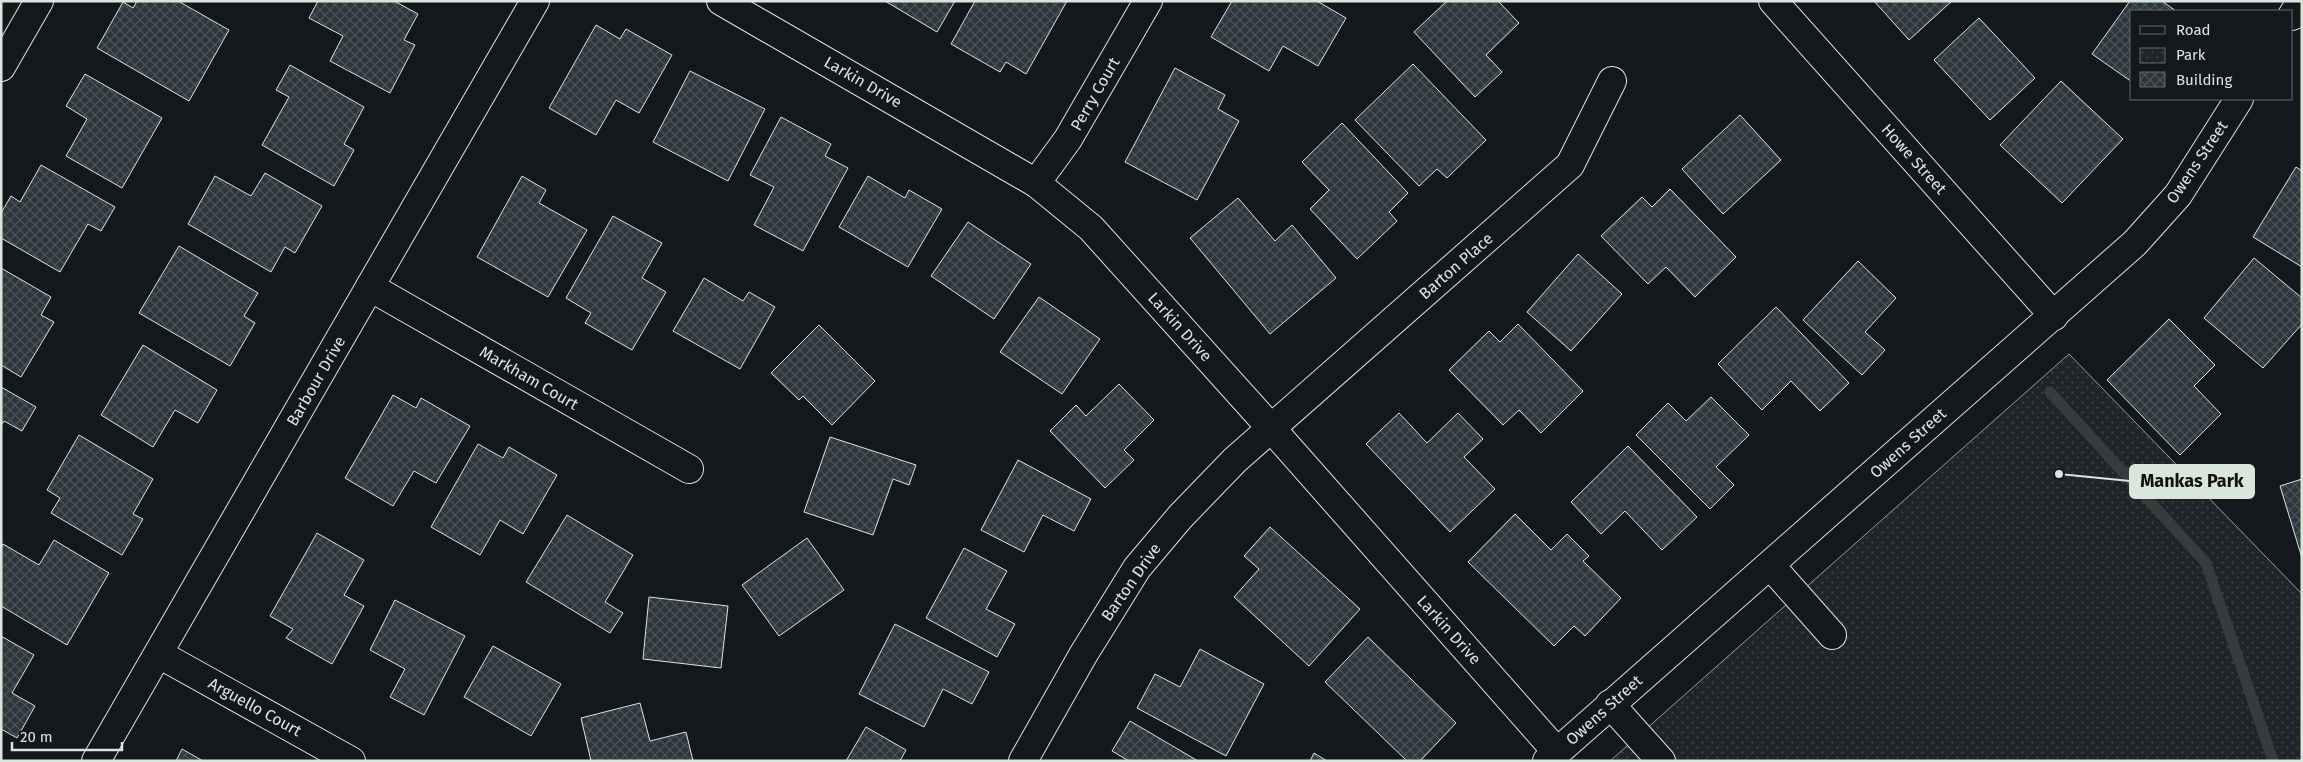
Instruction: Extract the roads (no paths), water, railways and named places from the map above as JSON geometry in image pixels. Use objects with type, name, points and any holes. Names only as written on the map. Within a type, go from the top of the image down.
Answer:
[{"type":"street","points":[[1,67],[39,1]]},
{"type":"street","name":"Barbour Drive","points":[[96,761],[535,1]]},
{"type":"street","name":"Larkin Drive","points":[[722,1],[1036,183],[1091,228],[1271,428],[1552,756]]},
{"type":"street","name":"Perry Court","points":[[1036,183],[1068,139],[1148,1]]},
{"type":"street","name":"Howe Street","points":[[1773,1],[2054,316]]},
{"type":"street","points":[[2293,14],[2301,1]]},
{"type":"street","name":"Barton Place","points":[[1271,428],[1570,165],[1612,81]]},
{"type":"street","name":"Owens Street","points":[[1552,756],[2135,243],[2178,195],[2238,100]]},
{"type":"street","name":"Markham Court","points":[[370,287],[689,469]]},
{"type":"street","name":"Barton Drive","points":[[1023,761],[1083,655],[1137,568],[1180,517],[1235,460],[1271,428]]},
{"type":"street","points":[[1770,565],[1832,635]]},
{"type":"street","name":"Arguello Court","points":[[158,654],[352,761]]},
{"type":"street","points":[[1610,704],[1661,761]]},
{"type":"waterway","points":[[2050,392],[2206,563],[2273,761]]},
{"type":"place","name":"Mankas Park","points":[[2059,474]]}]
